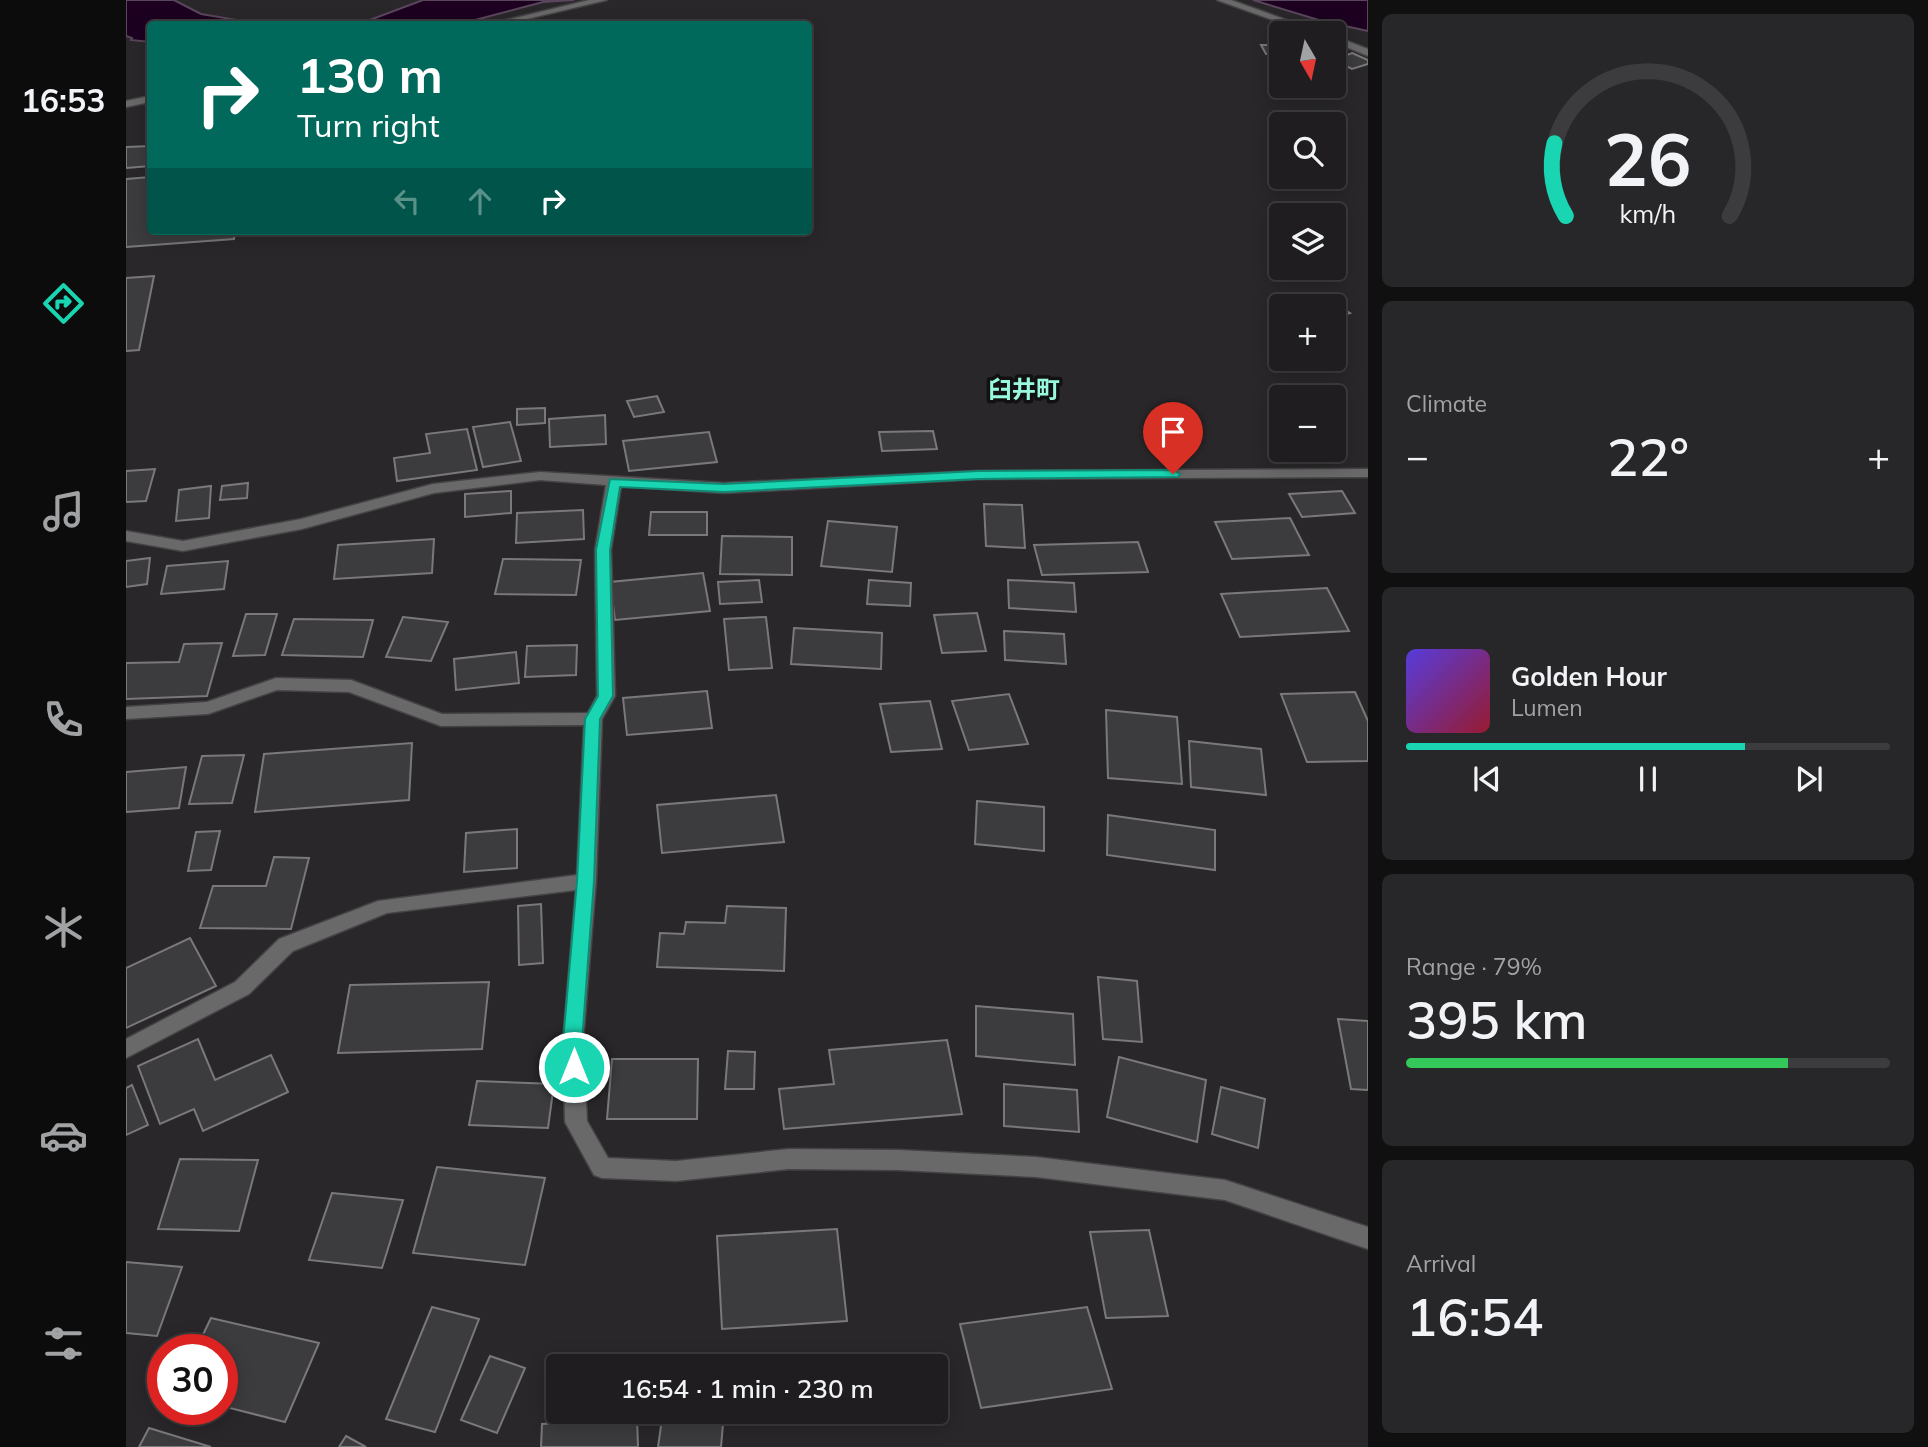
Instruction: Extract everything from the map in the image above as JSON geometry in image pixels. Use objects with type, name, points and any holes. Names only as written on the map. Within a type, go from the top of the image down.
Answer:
[{"type":"street","points":[[508,21],[602,0]]},
{"type":"street","points":[[1222,0],[1283,21]]},
{"type":"street","points":[[1346,44],[1368,53]]},
{"type":"street","points":[[126,104],[147,100]]},
{"type":"street","points":[[126,536],[183,546],[302,524],[433,489],[540,476],[724,488],[978,475],[1368,473]]},
{"type":"street","points":[[614,482],[603,550],[606,696],[593,719],[586,881],[573,1042],[576,1122],[602,1168],[676,1171],[789,1159],[898,1160],[1036,1167],[1225,1190],[1368,1238]]},
{"type":"street","points":[[126,713],[208,708],[276,684],[351,686],[442,720],[593,719]]},
{"type":"street","points":[[126,1049],[242,988],[286,945],[385,906],[586,881]]},
{"type":"shaded area","points":[[126,0],[174,0],[201,14],[242,21],[147,21],[147,42],[131,40],[132,38],[126,36]]},
{"type":"shaded area","points":[[423,0],[574,0],[543,2],[471,21],[367,21]]},
{"type":"shaded area","points":[[1253,0],[1368,0],[1368,31],[1346,26],[1346,21],[1322,21]]},
{"type":"building","points":[[1261,45],[1269,45],[1269,54],[1266,54]]},
{"type":"building","points":[[1352,53],[1368,60],[1368,64],[1352,69],[1346,66],[1346,55]]},
{"type":"building","points":[[147,146],[147,166],[126,168],[126,147]]},
{"type":"building","points":[[147,177],[147,235],[234,235],[234,239],[126,247],[126,179]]},
{"type":"building","points":[[154,276],[139,350],[126,351],[126,278]]},
{"type":"building","points":[[657,396],[664,412],[634,417],[627,401]]},
{"type":"building","points":[[545,408],[545,423],[517,425],[517,409]]},
{"type":"building","points":[[605,415],[606,444],[550,447],[549,419]]},
{"type":"building","points":[[510,422],[521,461],[483,467],[473,427]]},
{"type":"building","points":[[467,429],[477,470],[397,481],[394,458],[430,453],[426,434]]},
{"type":"building","points":[[933,431],[937,449],[882,451],[879,432]]},
{"type":"building","points":[[709,432],[717,462],[629,471],[623,441]]},
{"type":"building","points":[[155,469],[146,501],[126,502],[126,471]]},
{"type":"building","points":[[248,483],[247,498],[220,500],[222,486]]},
{"type":"building","points":[[211,486],[209,518],[176,521],[179,490]]},
{"type":"building","points":[[511,491],[511,513],[465,517],[465,494]]},
{"type":"building","points":[[1342,491],[1355,513],[1302,517],[1289,494]]},
{"type":"building","points":[[984,504],[1022,505],[1025,548],[986,546]]},
{"type":"building","points":[[583,510],[584,539],[516,543],[517,513]]},
{"type":"building","points":[[651,512],[707,512],[707,535],[649,535]]},
{"type":"building","points":[[1290,518],[1309,555],[1232,559],[1215,522]]},
{"type":"building","points":[[828,521],[897,527],[892,572],[821,566]]},
{"type":"building","points":[[722,536],[792,537],[792,575],[720,574]]},
{"type":"building","points":[[434,539],[432,573],[334,579],[338,545]]},
{"type":"building","points":[[1138,542],[1148,572],[1042,575],[1034,545]]},
{"type":"building","points":[[150,558],[147,584],[126,587],[126,561]]},
{"type":"building","points":[[503,559],[581,560],[576,595],[495,594]]},
{"type":"building","points":[[228,561],[224,589],[161,594],[167,566]]},
{"type":"building","points":[[703,573],[710,611],[615,620],[610,582]]},
{"type":"building","points":[[759,580],[762,602],[720,604],[718,582]]},
{"type":"building","points":[[869,580],[911,583],[910,606],[867,604]]},
{"type":"building","points":[[1008,580],[1074,583],[1076,612],[1009,608]]},
{"type":"building","points":[[1327,588],[1349,631],[1240,637],[1221,594]]},
{"type":"building","points":[[977,613],[986,651],[942,653],[934,615]]},
{"type":"building","points":[[246,614],[277,614],[265,655],[233,656]]},
{"type":"building","points":[[403,617],[448,622],[431,661],[386,657]]},
{"type":"building","points":[[766,617],[772,668],[729,670],[724,619]]},
{"type":"building","points":[[294,619],[373,620],[363,657],[282,655]]},
{"type":"building","points":[[794,628],[882,633],[881,669],[791,664]]},
{"type":"building","points":[[1004,631],[1064,634],[1066,664],[1005,660]]},
{"type":"building","points":[[222,643],[207,696],[126,699],[126,663],[179,662],[184,644]]},
{"type":"building","points":[[577,645],[576,675],[525,677],[527,646]]},
{"type":"building","points":[[516,652],[519,683],[456,690],[454,659]]},
{"type":"building","points":[[707,691],[712,728],[627,735],[623,698]]},
{"type":"building","points":[[1355,692],[1368,721],[1368,761],[1307,762],[1281,694]]},
{"type":"building","points":[[1009,694],[1028,744],[969,750],[952,701]]},
{"type":"building","points":[[930,701],[942,749],[891,752],[880,704]]},
{"type":"building","points":[[1106,710],[1177,717],[1182,784],[1108,778]]},
{"type":"building","points":[[1189,741],[1261,749],[1266,795],[1191,787]]},
{"type":"building","points":[[412,743],[409,800],[255,812],[264,754]]},
{"type":"building","points":[[244,755],[232,803],[189,804],[202,756]]},
{"type":"building","points":[[186,767],[179,808],[126,812],[126,772]]},
{"type":"building","points":[[776,795],[784,842],[662,853],[657,805]]},
{"type":"building","points":[[977,801],[1044,807],[1044,851],[975,844]]},
{"type":"building","points":[[1108,815],[1215,830],[1215,870],[1107,855]]},
{"type":"building","points":[[517,829],[517,868],[464,872],[466,833]]},
{"type":"building","points":[[220,831],[211,870],[188,871],[196,832]]},
{"type":"building","points":[[274,857],[309,858],[291,929],[200,928],[213,886],[266,886]]},
{"type":"building","points":[[541,904],[543,963],[519,965],[518,906]]},
{"type":"building","points":[[727,906],[786,908],[784,971],[657,967],[660,933],[684,934],[686,922],[725,923]]},
{"type":"building","points":[[190,938],[216,986],[126,1028],[126,968]]},
{"type":"building","points":[[1098,977],[1137,981],[1142,1042],[1103,1039]]},
{"type":"building","points":[[489,982],[482,1049],[338,1053],[350,985]]},
{"type":"building","points":[[976,1006],[1073,1014],[1075,1065],[976,1056]]},
{"type":"building","points":[[1338,1019],[1368,1021],[1368,1090],[1351,1089]]},
{"type":"building","points":[[198,1039],[215,1080],[271,1055],[288,1092],[203,1131],[194,1109],[160,1124],[138,1066]]},
{"type":"building","points":[[947,1040],[962,1114],[784,1129],[779,1089],[834,1084],[829,1050]]},
{"type":"building","points":[[728,1051],[755,1052],[754,1089],[725,1089]]},
{"type":"building","points":[[1119,1057],[1206,1080],[1197,1142],[1107,1117]]},
{"type":"building","points":[[612,1059],[698,1059],[697,1119],[607,1119]]},
{"type":"building","points":[[477,1081],[554,1084],[548,1128],[469,1125]]},
{"type":"building","points":[[1004,1084],[1077,1090],[1079,1132],[1004,1126]]},
{"type":"building","points":[[132,1085],[148,1125],[126,1135],[126,1088]]},
{"type":"building","points":[[1221,1087],[1265,1099],[1258,1148],[1212,1134]]},
{"type":"building","points":[[180,1159],[258,1160],[239,1231],[158,1229]]},
{"type":"building","points":[[437,1167],[545,1178],[525,1265],[413,1253]]},
{"type":"building","points":[[332,1193],[403,1200],[382,1268],[309,1260]]},
{"type":"building","points":[[837,1229],[847,1321],[722,1329],[717,1236]]},
{"type":"building","points":[[1149,1230],[1168,1316],[1106,1318],[1090,1232]]},
{"type":"building","points":[[126,1262],[182,1267],[158,1334],[126,1333]]},
{"type":"building","points":[[432,1307],[479,1319],[435,1432],[386,1419]]},
{"type":"building","points":[[1087,1307],[1112,1389],[981,1408],[960,1324]]},
{"type":"building","points":[[211,1318],[319,1343],[285,1422],[238,1410],[238,1334],[203,1334]]},
{"type":"building","points":[[490,1356],[525,1368],[497,1433],[461,1420]]},
{"type":"building","points":[[542,1424],[637,1424],[638,1447],[541,1447]]},
{"type":"building","points":[[661,1424],[723,1424],[721,1447],[658,1447]]},
{"type":"building","points":[[149,1428],[211,1447],[139,1447]]},
{"type":"building","points":[[346,1436],[366,1447],[339,1447]]},
{"type":"district","name":"臼井町","points":[[1024,390]]},
{"type":"route","points":[[574,1067],[573,1042],[586,881],[593,719],[606,696],[603,550],[614,482],[724,488],[978,475],[1173,474]]}]
